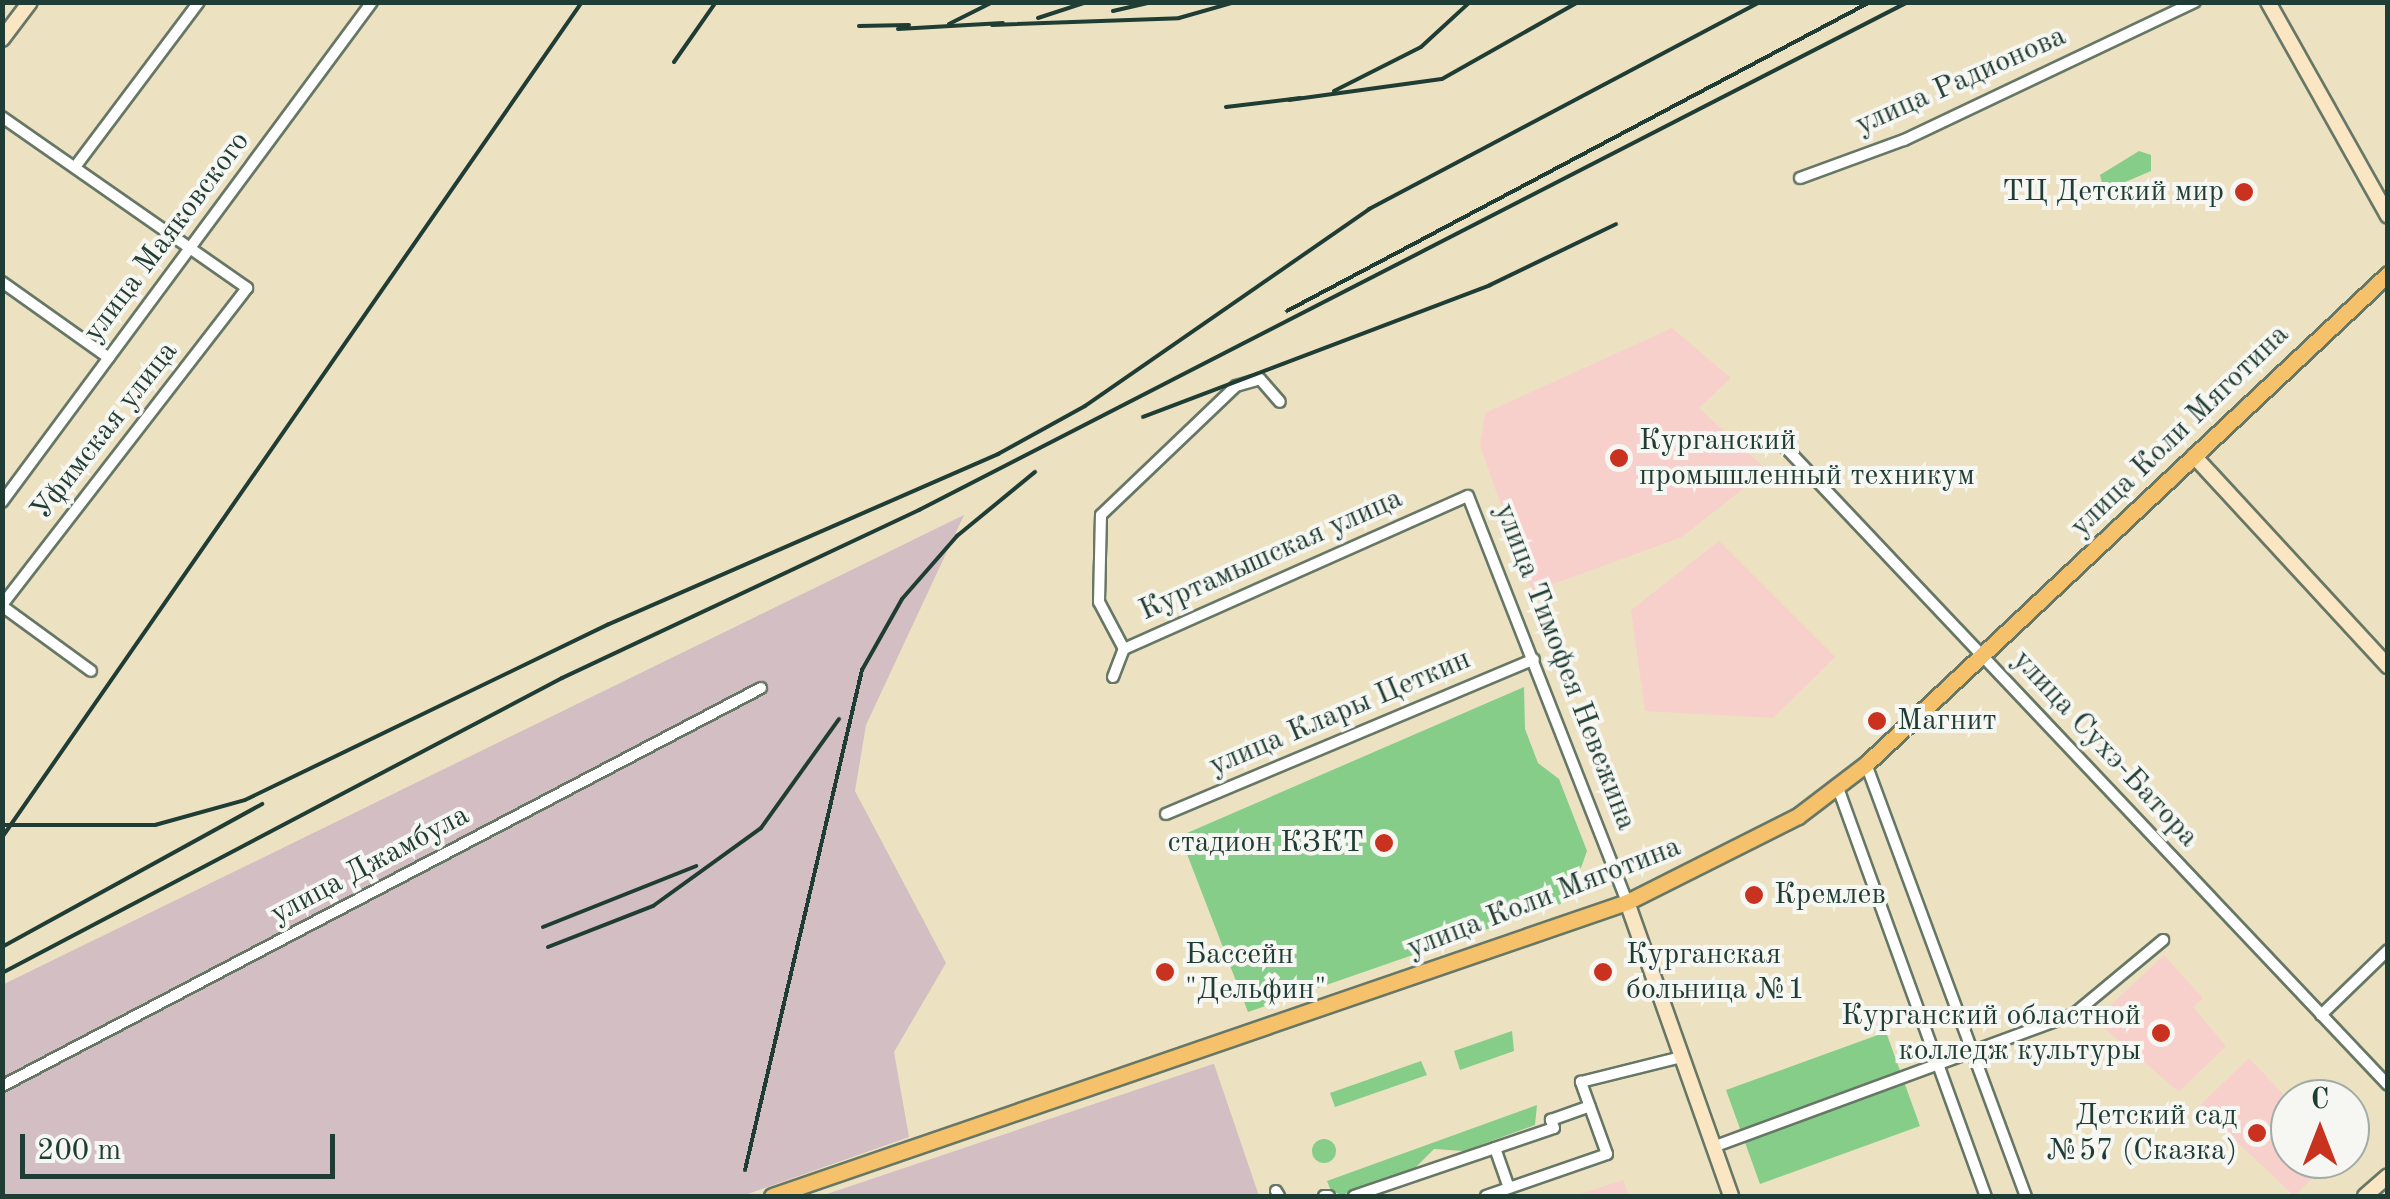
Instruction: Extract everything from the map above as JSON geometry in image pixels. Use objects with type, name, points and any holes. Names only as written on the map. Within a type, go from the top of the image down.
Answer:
[{"type":"main road","name":"улица Коли Мяготина","points":[[772,1196],[1627,902],[1838,788],[2388,274]]},
{"type":"street","points":[[2,40],[30,2]]},
{"type":"street","points":[[75,167],[198,2]]},
{"type":"street","name":"улица Маяковского","points":[[2,502],[372,2]]},
{"type":"street","name":"улица Радионова","points":[[1800,178],[1904,140],[2196,2]]},
{"type":"street","points":[[2268,2],[2388,216]]},
{"type":"street","points":[[2,116],[190,248]]},
{"type":"street","name":"Уфимская улица","points":[[2,606],[247,288],[190,248]]},
{"type":"street","points":[[2,282],[109,358]]},
{"type":"street","points":[[1124,649],[1099,602],[1101,514],[1236,386],[1260,379],[1280,402]]},
{"type":"street","name":"улица Сухэ-Батора","points":[[1786,448],[2388,1085]]},
{"type":"street","points":[[2194,456],[2388,666]]},
{"type":"street","name":"Куртамышская улица","points":[[1113,677],[1124,649],[1468,496]]},
{"type":"street","name":"улица Тимофея Невежина","points":[[1468,496],[1627,902],[1731,1196]]},
{"type":"street","points":[[2,606],[91,670]]},
{"type":"street","name":"улица Клары Цеткин","points":[[1166,814],[1534,659]]},
{"type":"street","name":"улица Джамбула","points":[[2,1086],[761,688]]},
{"type":"street","points":[[1866,764],[2026,1196]]},
{"type":"street","points":[[1838,788],[1986,1196]]},
{"type":"street","points":[[1713,1147],[1975,1052],[2099,1000],[2163,940]]},
{"type":"street","points":[[2321,1015],[2388,950]]},
{"type":"street","points":[[1486,1196],[1608,1154],[1581,1082],[1682,1057]]},
{"type":"street","points":[[1354,1196],[1495,1148],[1590,1106]]},
{"type":"street","points":[[1495,1148],[1509,1188]]},
{"type":"street","points":[[2365,1196],[2388,1176]]},
{"type":"street","points":[[1389,1184],[1394,1196]]},
{"type":"shaded area","name":"Курганский промышленный техникум","points":[[1672,328],[1731,378],[1699,408],[1767,470],[1682,537],[1532,592],[1480,446],[1485,413]]},
{"type":"shaded area","points":[[964,515],[866,725],[855,791],[946,963],[894,1052],[909,1137],[742,1196],[3,1196],[2,985]]},
{"type":"shaded area","points":[[1719,541],[1835,657],[1773,718],[1645,711],[1631,610]]},
{"type":"shaded area","name":"Курганский областной колледж культуры","points":[[2164,955],[2203,998],[2193,1007],[2226,1046],[2179,1092],[2095,1020]]},
{"type":"shaded area","name":"Детский сад №57 (Сказка)","points":[[2249,1058],[2270,1080],[2270,1173],[2199,1106]]},
{"type":"shaded area","points":[[1213,1064],[1259,1196],[821,1196]]},
{"type":"shaded area","name":"Детский сад №57 (Сказка)","points":[[2276,1179],[2312,1179],[2294,1196]]},
{"type":"shaded area","points":[[1623,1180],[1629,1196],[1574,1196]]},
{"type":"green space","points":[[2139,151],[2151,155],[2151,171],[2104,191],[2100,175]]},
{"type":"green space","name":"стадион КЗКТ","points":[[1524,687],[1525,729],[1538,763],[1559,779],[1587,851],[1569,901],[1248,1012],[1180,836]]},
{"type":"green space","points":[[1512,1031],[1514,1051],[1460,1070],[1454,1051]]},
{"type":"green space","points":[[1886,1032],[1920,1126],[1760,1184],[1726,1090]]},
{"type":"green space","points":[[1421,1061],[1427,1075],[1335,1107],[1330,1093]]},
{"type":"green space","points":[[1537,1105],[1535,1125],[1464,1151],[1434,1149],[1413,1170],[1342,1195],[1331,1191],[1327,1181]]},
{"type":"green space","points":[[1324,1139],[1333,1142],[1333,1160],[1324,1163],[1315,1160],[1312,1151],[1315,1142]]},
{"type":"railway","points":[[3,836],[582,2]]},
{"type":"railway","points":[[674,62],[716,2]]},
{"type":"railway","points":[[949,24],[993,2]]},
{"type":"railway","points":[[1038,18],[1087,2]]},
{"type":"railway","points":[[1113,11],[1152,2]]},
{"type":"railway","points":[[992,25],[1179,18],[1235,2]]},
{"type":"railway","points":[[1334,91],[1421,47],[1470,2]]},
{"type":"railway","points":[[1289,100],[1442,79],[1578,2]]},
{"type":"railway","points":[[2,825],[155,825],[245,800],[609,624],[998,454],[1085,406],[1369,209],[1760,2]]},
{"type":"railway","points":[[1287,311],[1870,2]]},
{"type":"railway","points":[[2,973],[562,678],[919,510],[1908,2]]},
{"type":"railway","points":[[898,29],[1003,23]]},
{"type":"railway","points":[[859,26],[909,25]]},
{"type":"railway","points":[[1226,107],[1300,98]]},
{"type":"railway","points":[[1143,417],[1490,285],[1616,224]]},
{"type":"railway","points":[[745,1170],[862,670],[902,599],[957,536],[1035,472]]},
{"type":"railway","points":[[548,947],[653,906],[761,828],[839,719]]},
{"type":"railway","points":[[2,947],[262,804]]},
{"type":"railway","points":[[543,927],[696,866]]},
{"type":"place","name":"ТЦ Детский мир","points":[[2244,192]]},
{"type":"place","name":"Курганский промышленный техникум","points":[[1619,458]]},
{"type":"place","name":"Магнит","points":[[1877,721]]},
{"type":"place","name":"стадион КЗКТ","points":[[1384,843]]},
{"type":"place","name":"Кремлев","points":[[1754,895]]},
{"type":"place","name":"Бассейн \"Дельфин\"","points":[[1165,972]]},
{"type":"place","name":"Курганская больница №1","points":[[1603,972]]},
{"type":"place","name":"Курганский областной колледж культуры","points":[[2161,1033]]},
{"type":"place","name":"Детский сад №57 (Сказка)","points":[[2257,1133]]}]
